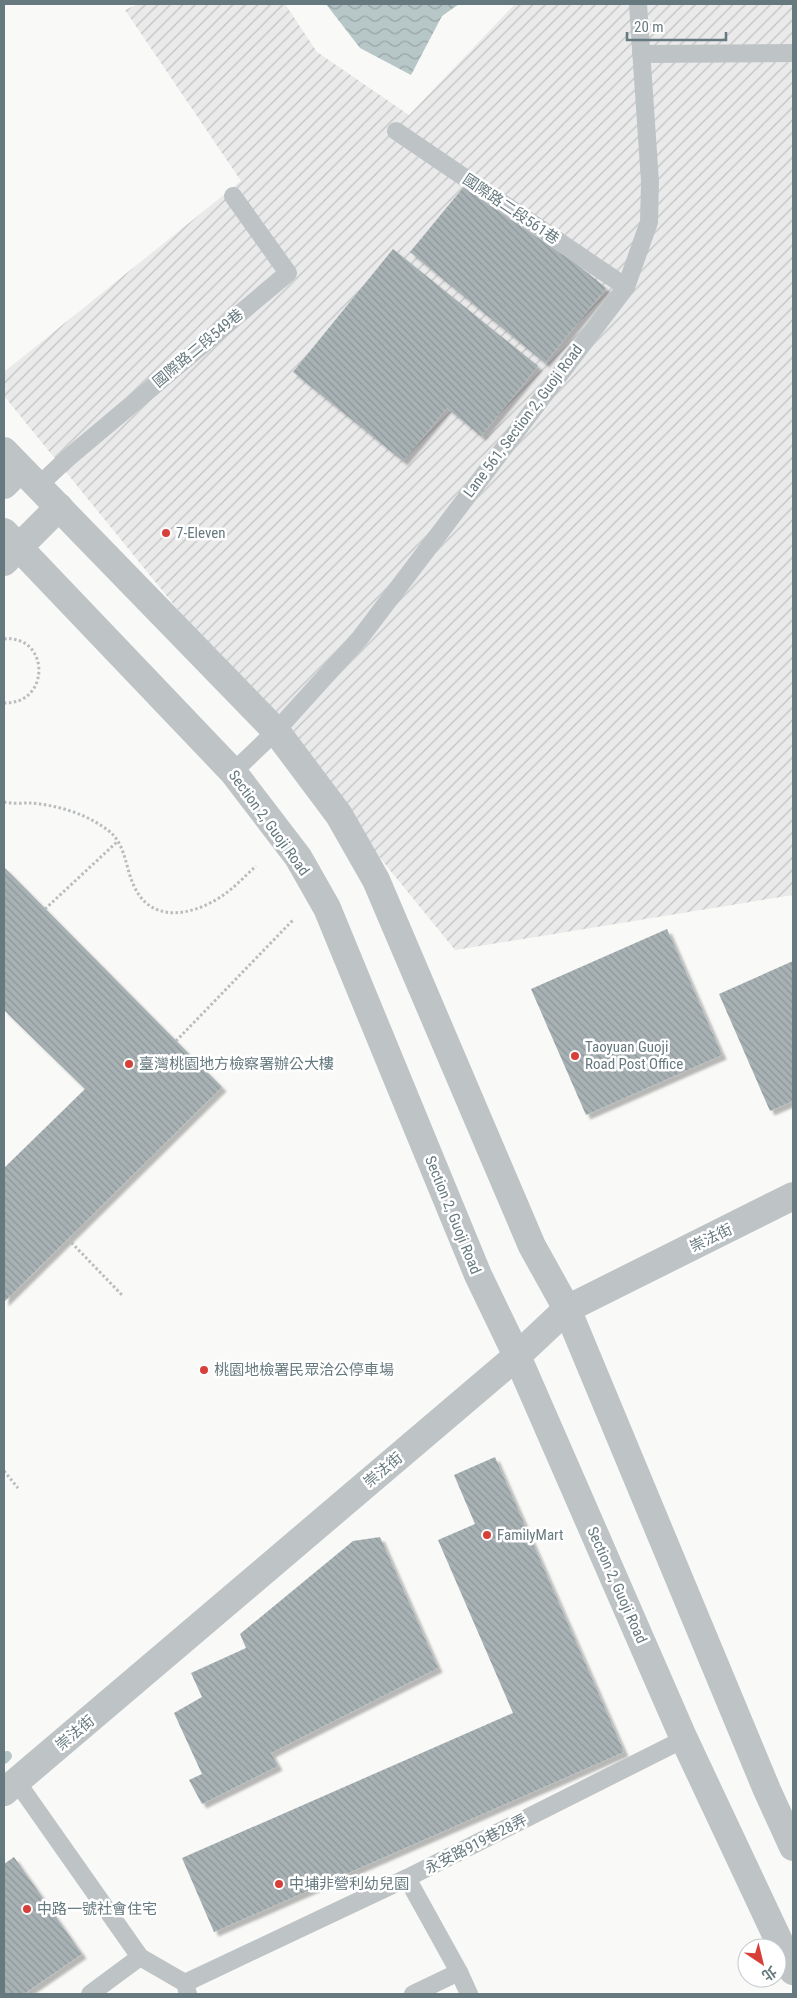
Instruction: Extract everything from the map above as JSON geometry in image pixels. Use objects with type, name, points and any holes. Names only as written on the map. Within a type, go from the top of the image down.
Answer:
[{"type":"street","points":[[16,473],[59,507],[276,732],[339,815],[376,880],[532,1246],[567,1309],[763,1781],[793,1847]]},
{"type":"street","points":[[9,547],[59,507]]},
{"type":"street","name":"Section 2, Guoji Road","points":[[9,547],[233,772],[298,858],[326,908],[478,1276],[517,1356],[684,1740],[793,1970]]},
{"type":"street","name":"崇法街","points":[[11,1787],[517,1356],[567,1309],[793,1196]]},
{"type":"lane","name":"Lane 561, Section 2, Guoji Road","points":[[233,772],[276,732],[360,638],[626,287],[649,222],[650,182],[638,4]]},
{"type":"lane","points":[[641,54],[793,53]]},
{"type":"lane","name":"國際路二段561巷","points":[[396,131],[626,287]]},
{"type":"lane","name":"國際路二段549巷","points":[[16,473],[68,458],[288,273],[232,196]]},
{"type":"lane","name":"永安路919巷28弄","points":[[187,1989],[684,1740]]},
{"type":"lane","points":[[11,1787],[140,1957],[187,1989]]},
{"type":"lane","points":[[407,1878],[459,1972],[469,1994]]},
{"type":"lane","points":[[90,1994],[140,1957]]},
{"type":"lane","points":[[414,1994],[459,1972]]},
{"type":"path","points":[[4,639],[19,640],[28,646],[35,654],[39,663],[39,673],[37,683],[31,692],[22,699],[12,703],[4,703]]},
{"type":"path","points":[[4,802],[32,803],[55,807],[81,814],[103,827],[118,841],[124,852],[126,864],[137,892],[149,906],[158,911],[178,912],[199,908],[222,896],[256,866]]},
{"type":"path","points":[[45,909],[118,841]]},
{"type":"path","points":[[176,1041],[292,920]]},
{"type":"path","points":[[68,1239],[122,1295]]},
{"type":"path","points":[[4,1472],[18,1488]]},
{"type":"shaded area","points":[[138,4],[285,4],[317,52],[409,115],[515,4],[793,4],[793,895],[455,950],[4,396],[4,372],[241,181],[125,10]]},
{"type":"water","points":[[326,4],[459,4],[442,16],[411,75],[360,48]]},
{"type":"building","points":[[471,178],[606,288],[545,363],[410,252]]},
{"type":"building","points":[[393,249],[538,366],[481,436],[447,408],[403,461],[293,372]]},
{"type":"building","name":"臺灣桃園地方檢察署辦公大樓","points":[[4,867],[222,1087],[4,1302],[4,1168],[85,1089],[4,1010]]},
{"type":"building","points":[[667,929],[722,1055],[586,1115],[531,989]]},
{"type":"building","points":[[793,961],[793,1101],[770,1111],[719,994]]},
{"type":"building","points":[[495,1457],[624,1752],[214,1932],[182,1858],[513,1713],[438,1540],[475,1524],[454,1475]]},
{"type":"building","points":[[380,1537],[438,1668],[271,1753],[278,1766],[202,1804],[189,1780],[202,1774],[174,1713],[202,1697],[191,1673],[246,1648],[240,1634],[353,1541]]},
{"type":"building","name":"中路一號社會住宅","points":[[14,1857],[82,1954],[24,1994],[4,1994],[4,1864]]},
{"type":"waterway","points":[[4,1759],[7,1756]]},
{"type":"place","name":"7-Eleven","points":[[166,533]]},
{"type":"place","name":"Taoyuan Guoji Road Post Office","points":[[575,1056]]},
{"type":"place","name":"臺灣桃園地方檢察署辦公大樓","points":[[129,1064]]},
{"type":"place","name":"桃園地檢署民眾洽公停車場","points":[[204,1370]]},
{"type":"place","name":"FamilyMart","points":[[487,1535]]},
{"type":"place","name":"中埔非營利幼兒園","points":[[279,1884]]},
{"type":"place","name":"中路一號社會住宅","points":[[27,1909]]}]
